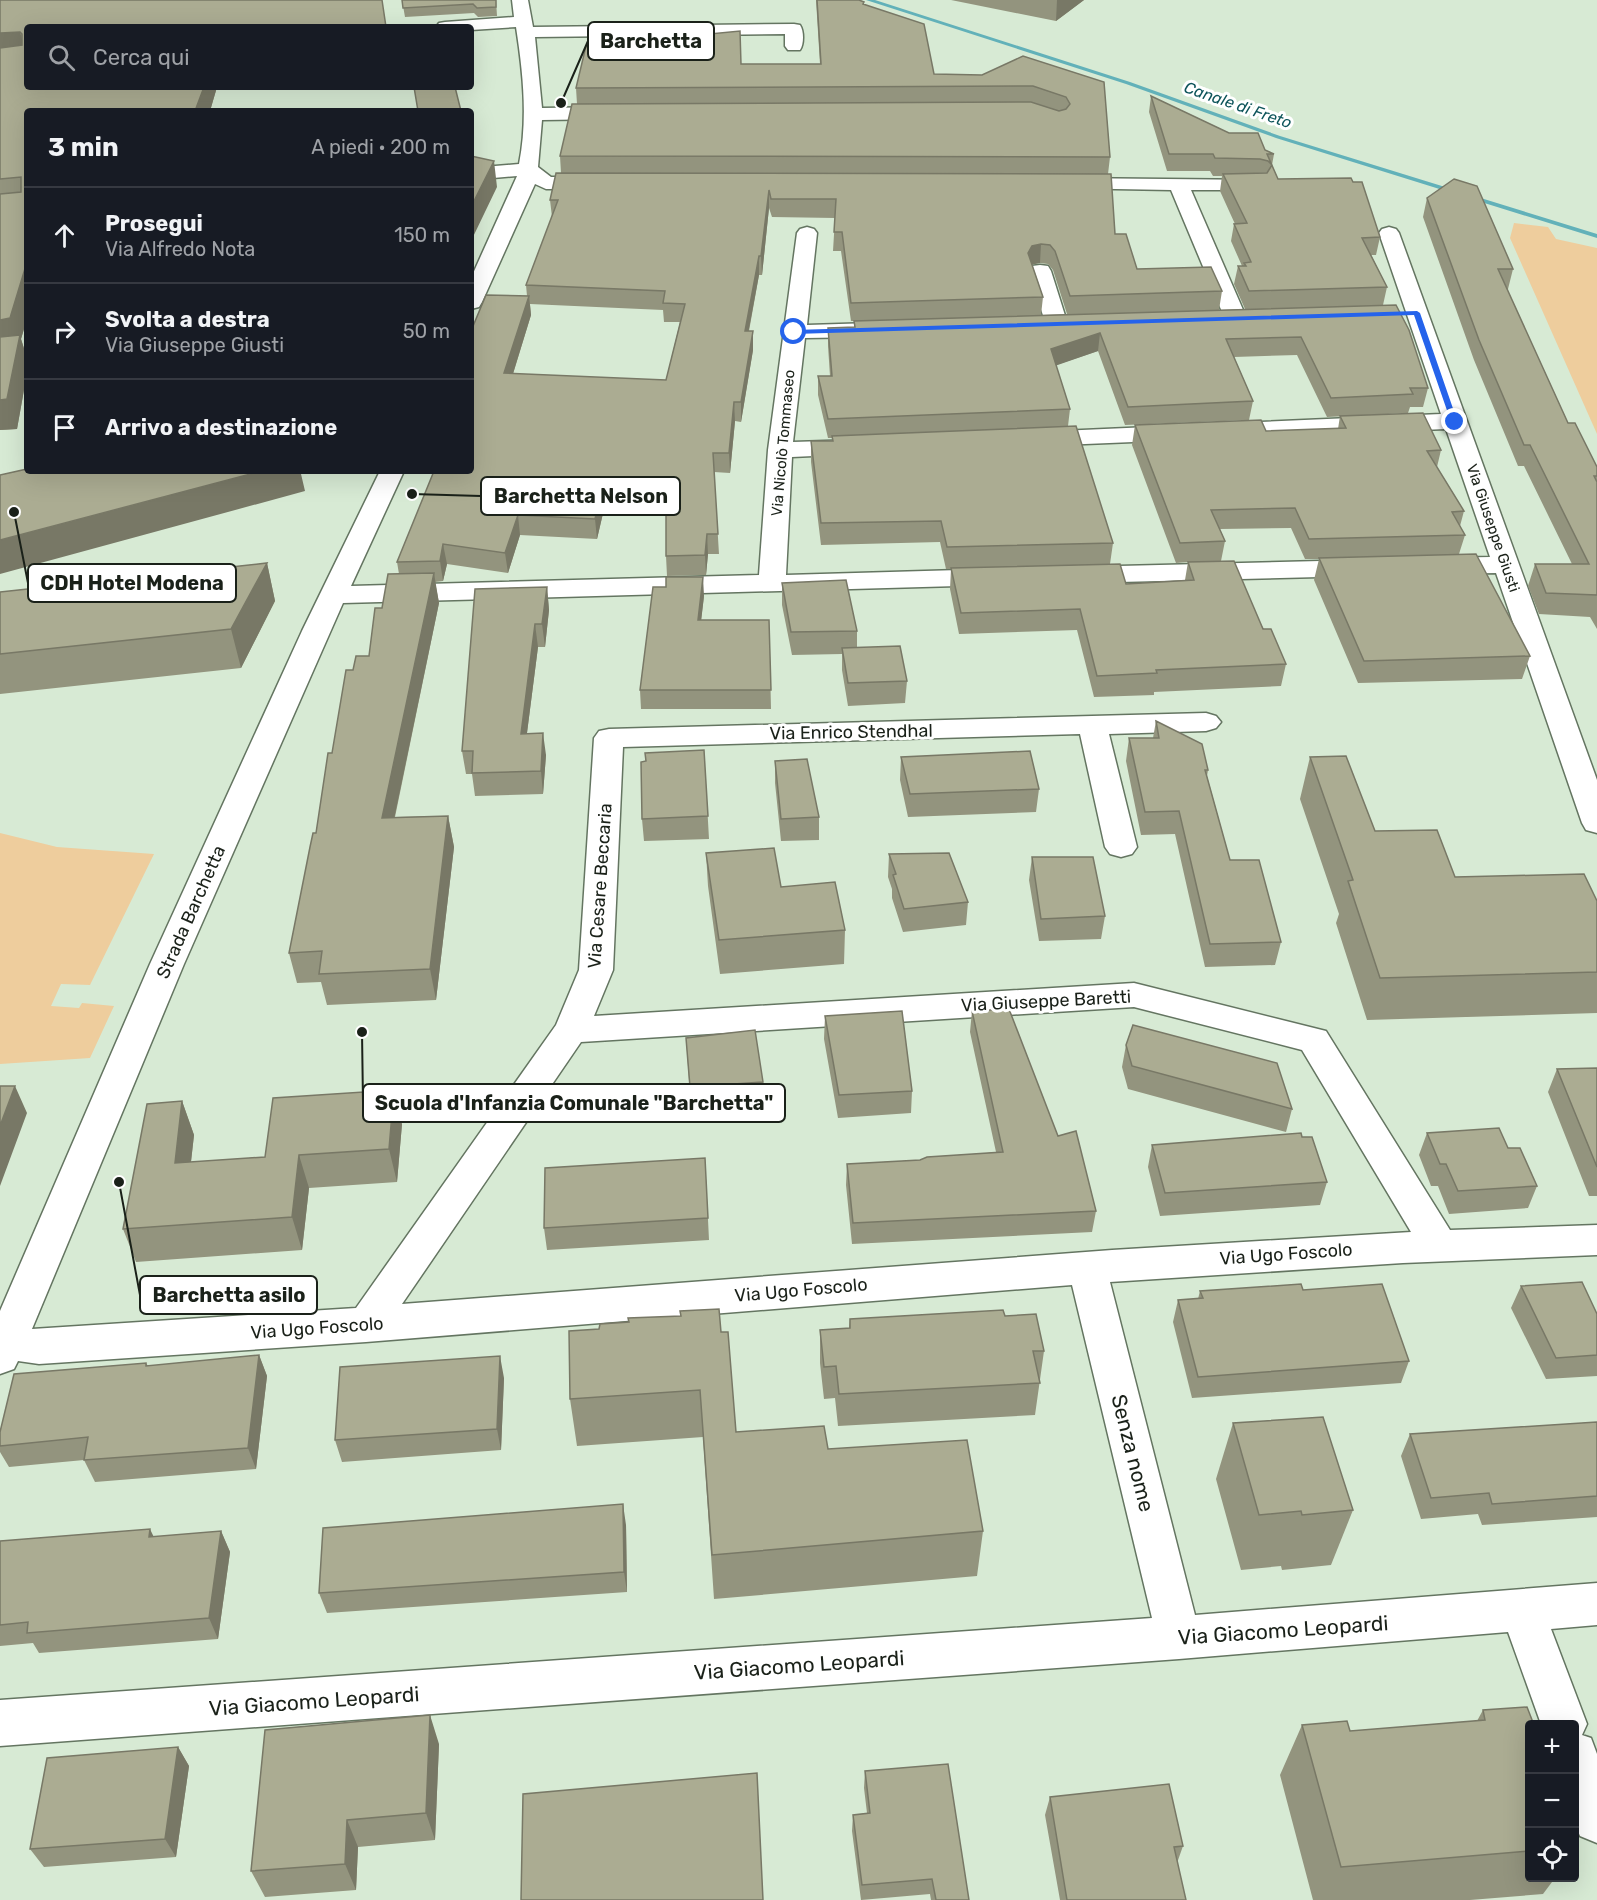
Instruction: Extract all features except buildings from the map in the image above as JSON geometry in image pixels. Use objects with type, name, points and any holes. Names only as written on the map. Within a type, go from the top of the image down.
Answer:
[{"type":"street","points":[[474,289],[481,258],[526,181],[529,169],[535,114],[532,65],[520,0]]},
{"type":"street","points":[[474,27],[794,29],[794,46]]},
{"type":"street","points":[[535,114],[631,113]]},
{"type":"street","points":[[474,174],[529,169],[546,183],[617,183]]},
{"type":"street","points":[[1047,183],[1257,184]]},
{"type":"street","points":[[1178,184],[1236,319]]},
{"type":"street","name":"Via Nicolò Tommaseo","points":[[772,583],[780,450],[807,233]]},
{"type":"street","name":"Via Giuseppe Giusti","points":[[1389,233],[1405,313],[1455,422],[1597,823]]},
{"type":"street","points":[[1040,271],[1057,325]]},
{"type":"street","points":[[1212,320],[1259,318]]},
{"type":"street","points":[[1033,326],[1081,324]]},
{"type":"street","points":[[794,332],[890,330]]},
{"type":"street","points":[[1017,440],[1455,422]]},
{"type":"street","points":[[780,450],[875,446]]},
{"type":"street","name":"Strada Barchetta","points":[[3,1350],[147,1011],[333,595],[391,474]]},
{"type":"street","points":[[1056,576],[1506,565]]},
{"type":"street","points":[[333,595],[1020,577]]},
{"type":"street","name":"Via Enrico Stendhal","points":[[609,738],[1206,722]]},
{"type":"street","points":[[1093,726],[1120,847]]},
{"type":"street","name":"Via Cesare Beccaria","points":[[366,1325],[572,1030],[597,970],[609,738]]},
{"type":"street","name":"Via Giuseppe Baretti","points":[[572,1030],[1134,995],[1314,1040],[1438,1244]]},
{"type":"street","name":"Via Ugo Foscolo","points":[[3,1350],[366,1325],[1087,1268],[1438,1244],[1597,1240]]},
{"type":"street","name":"Senza nome","points":[[1087,1268],[1179,1638]]},
{"type":"street","name":"Via Giacomo Leopardi","points":[[0,1723],[1179,1638],[1597,1604]]},
{"type":"street","points":[[1522,1609],[1562,1720]]},
{"type":"street","points":[[1579,1767],[1597,1819]]},
{"type":"shaded area","points":[[1514,223],[1548,227],[1556,239],[1597,248],[1597,434],[1510,238]]},
{"type":"shaded area","points":[[0,833],[57,847],[154,854],[90,985],[61,984],[51,1006],[79,1008],[82,1003],[114,1006],[90,1058],[0,1064]]},
{"type":"waterway","name":"Canale di Freto","points":[[869,0],[1128,83],[1278,137],[1597,236]]},
{"type":"place","name":"Barchetta","points":[[561,103]]},
{"type":"place","name":"Barchetta Nelson","points":[[412,494]]},
{"type":"place","name":"CDH Hotel Modena","points":[[14,512]]},
{"type":"place","name":"Scuola d'Infanzia Comunale \"Barchetta\"","points":[[362,1032]]},
{"type":"place","name":"Barchetta asilo","points":[[119,1182]]},
{"type":"route","points":[[794,332],[1417,313],[1455,422]]}]
